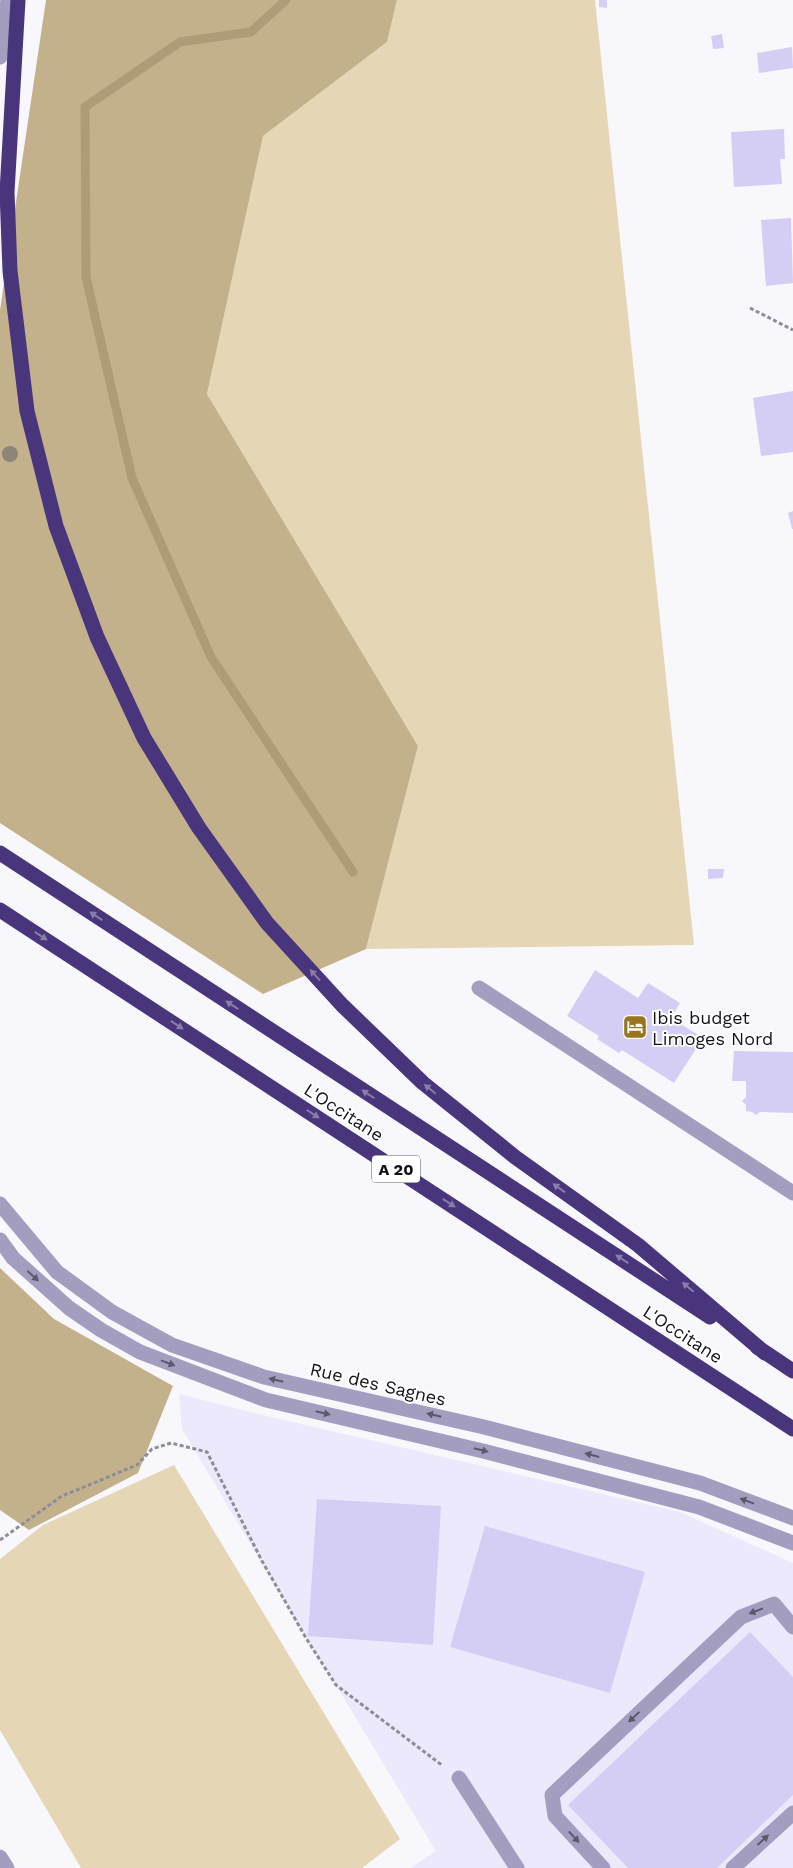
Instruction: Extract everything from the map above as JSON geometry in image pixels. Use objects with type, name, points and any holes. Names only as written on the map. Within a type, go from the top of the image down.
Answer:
[{"type":"highway","points":[[18,0],[6,192],[10,271],[27,410],[56,526],[97,637],[144,738],[199,828],[267,923],[342,1005],[423,1083],[515,1156],[638,1245],[765,1353]]},
{"type":"highway","name":"L'Occitane","points":[[0,853],[793,1371]]},
{"type":"highway","name":"L'Occitane","points":[[0,910],[793,1429]]},
{"type":"street","points":[[0,56],[8,0]]},
{"type":"street","points":[[479,988],[793,1193]]},
{"type":"street","name":"Rue des Sagnes","points":[[0,1204],[57,1272],[112,1312],[172,1345],[264,1377],[484,1426],[700,1483],[793,1518]]},
{"type":"street","points":[[0,1240],[13,1258],[69,1308],[101,1330],[140,1352],[266,1400],[483,1451],[699,1507],[793,1543]]},
{"type":"street","points":[[603,1868],[555,1816],[552,1795],[741,1617],[774,1604],[793,1627]]},
{"type":"street","points":[[459,1778],[517,1868]]},
{"type":"street","points":[[733,1868],[793,1813]]},
{"type":"street","points":[[0,1857],[7,1868]]},
{"type":"path","points":[[750,308],[793,330]]},
{"type":"path","points":[[0,1540],[62,1496],[137,1465],[152,1449],[171,1443],[207,1452],[262,1562],[336,1685],[459,1778]]},
{"type":"shaded area","points":[[46,0],[397,0],[387,42],[263,136],[207,394],[418,746],[366,949],[263,994],[0,823],[0,310]]},
{"type":"shaded area","points":[[397,0],[595,0],[694,945],[366,949],[418,746],[207,394],[263,136],[387,42]]},
{"type":"shaded area","points":[[0,1268],[54,1319],[173,1386],[138,1473],[29,1530],[0,1510]]},
{"type":"shaded area","points":[[179,1394],[680,1512],[793,1563],[793,1868],[410,1868],[436,1851],[306,1638],[182,1429]]},
{"type":"shaded area","points":[[174,1465],[400,1839],[362,1868],[81,1868],[0,1730],[0,1559],[43,1525]]},
{"type":"building","points":[[599,0],[607,0],[607,8],[599,7]]},
{"type":"building","points":[[722,34],[724,48],[713,49],[711,36]]},
{"type":"building","points":[[792,47],[793,68],[759,73],[757,53]]},
{"type":"building","points":[[784,129],[785,159],[780,159],[782,184],[734,187],[731,132]]},
{"type":"building","points":[[791,218],[793,283],[766,286],[761,220]]},
{"type":"building","points":[[793,391],[793,452],[761,456],[753,398]]},
{"type":"building","points":[[793,511],[793,529],[792,529],[788,513]]},
{"type":"building","points":[[708,869],[724,869],[723,878],[708,879]]},
{"type":"building","name":"Ibis budget Limoges Nord","points":[[595,970],[638,998],[648,983],[680,1003],[671,1018],[703,1038],[674,1083],[622,1050],[619,1053],[597,1039],[599,1036],[567,1016]]},
{"type":"building","points":[[734,1051],[793,1052],[793,1113],[760,1112],[756,1115],[746,1111],[746,1105],[742,1101],[746,1097],[746,1081],[732,1081]]},
{"type":"building","points":[[317,1499],[441,1506],[433,1645],[308,1636]]},
{"type":"building","points":[[485,1526],[645,1572],[610,1693],[450,1647]]},
{"type":"building","points":[[750,1632],[793,1677],[793,1795],[717,1868],[628,1868],[568,1805]]},
{"type":"waterway","points":[[286,0],[251,32],[180,42],[85,107],[86,277],[132,478],[211,657],[353,872]]},
{"type":"place","name":"Ibis budget Limoges Nord","points":[[635,1027]]}]
